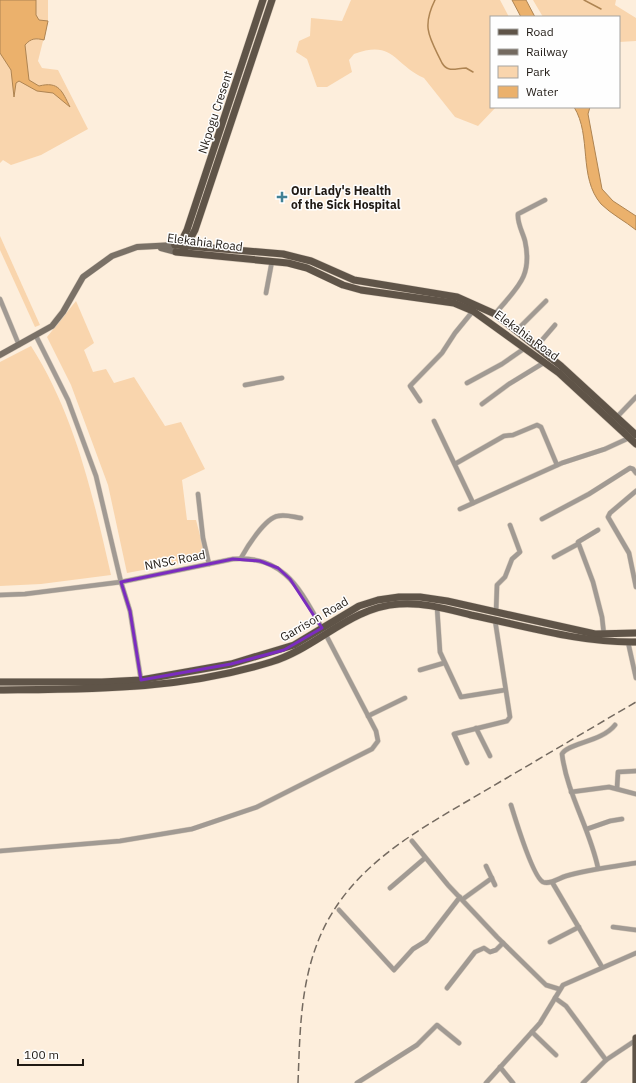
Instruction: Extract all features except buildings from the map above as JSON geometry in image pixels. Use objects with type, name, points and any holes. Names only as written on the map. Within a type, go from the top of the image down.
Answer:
[{"type":"main road","name":"Nkpogu Cresent","points":[[176,249],[187,230],[263,0]]},
{"type":"main road","name":"Nkpogu Cresent","points":[[187,246],[195,230],[272,0]]},
{"type":"main road","name":"Nkpogu Cresent","points":[[187,230],[187,246]]},
{"type":"main road","points":[[195,230],[196,240],[202,246]]},
{"type":"main road","points":[[187,246],[195,254]]},
{"type":"main road","name":"Elekahia Road","points":[[176,249],[187,246],[202,246],[283,254],[298,257],[354,280],[457,297],[495,314],[561,366],[616,418],[636,434]]},
{"type":"main road","name":"Elekahia Road","points":[[176,249],[195,254],[288,263],[307,268],[343,285],[360,290],[454,303],[473,311],[564,377],[636,444]]},
{"type":"main road","name":"Garrison Road","points":[[0,690],[124,688],[199,679],[271,662],[299,651],[359,606],[378,600],[399,597],[435,599],[580,638],[636,642]]},
{"type":"main road","name":"Garrison Road","points":[[0,682],[102,682],[141,680],[231,664],[284,650],[324,632],[350,618],[380,607],[401,604],[496,616],[604,635],[636,633]]},
{"type":"main road","points":[[636,1039],[636,1083]]},
{"type":"street","points":[[495,314],[526,274],[528,267],[525,242],[518,214],[545,200]]},
{"type":"street","name":"Elekahia Road","points":[[0,355],[52,326],[60,316],[80,280],[88,272],[124,250],[137,247],[155,246],[176,249]]},
{"type":"street","points":[[266,294],[272,261]]},
{"type":"street","points":[[0,299],[19,345]]},
{"type":"street","points":[[516,332],[546,301]]},
{"type":"street","points":[[420,401],[410,386],[442,353],[455,333],[473,311]]},
{"type":"street","points":[[536,347],[555,324]]},
{"type":"street","points":[[36,336],[68,400],[91,459],[121,582],[130,611],[141,680]]},
{"type":"street","points":[[467,383],[502,364],[525,348]]},
{"type":"street","points":[[482,404],[509,384],[545,362]]},
{"type":"street","points":[[245,385],[282,378]]},
{"type":"street","points":[[616,418],[636,397]]},
{"type":"street","points":[[434,421],[473,503]]},
{"type":"street","points":[[455,464],[504,436],[513,435],[538,425],[541,427],[557,465]]},
{"type":"street","points":[[460,509],[557,465],[605,449],[629,438]]},
{"type":"street","points":[[542,519],[589,494],[630,468],[632,468],[636,473]]},
{"type":"street","points":[[636,491],[610,513],[608,517],[629,553],[636,587]]},
{"type":"street","points":[[198,494],[203,538],[209,564]]},
{"type":"street","points":[[241,558],[253,539],[272,518],[282,515],[301,518]]},
{"type":"street","points":[[467,762],[454,735],[509,720],[496,616],[498,585],[505,577],[512,560],[520,552],[510,525]]},
{"type":"street","points":[[554,557],[578,544],[580,539],[598,530]]},
{"type":"street","points":[[578,544],[593,582],[604,626],[604,635]]},
{"type":"street","name":"NNSC Road","points":[[0,595],[25,594],[121,582],[241,558],[260,560],[282,571],[299,589],[324,632],[378,737],[376,745],[372,749],[247,811],[192,830],[118,841],[2,850]]},
{"type":"street","points":[[437,608],[440,652],[444,663],[462,697],[505,690]]},
{"type":"street","points":[[628,642],[636,678]]},
{"type":"street","points":[[420,670],[444,663]]},
{"type":"street","points":[[368,716],[405,698]]},
{"type":"street","points":[[598,868],[587,829],[566,778],[563,752],[572,746],[595,740],[609,732],[615,725]]},
{"type":"street","points":[[476,728],[490,756]]},
{"type":"street","points":[[617,788],[618,772],[636,771]]},
{"type":"street","points":[[571,792],[617,788],[636,794]]},
{"type":"street","points":[[512,805],[522,838],[539,879],[546,883],[598,868],[636,863]]},
{"type":"street","points":[[587,829],[610,821],[622,819]]},
{"type":"street","points":[[412,841],[425,858],[503,943],[546,985],[559,990]]},
{"type":"street","points":[[0,845],[2,850]]},
{"type":"street","points":[[390,888],[425,858]]},
{"type":"street","points":[[486,866],[495,885]]},
{"type":"street","points":[[339,910],[394,970],[413,949],[426,941],[461,898],[492,878]]},
{"type":"street","points":[[552,882],[602,967]]},
{"type":"street","points":[[550,942],[579,926]]},
{"type":"street","points":[[613,927],[636,930]]},
{"type":"street","points":[[447,988],[475,952],[484,948],[490,952],[494,952],[503,943]]},
{"type":"street","points":[[486,1083],[546,1015],[559,990],[568,982],[636,953]]},
{"type":"street","points":[[555,998],[566,1006],[606,1060]]},
{"type":"street","points":[[357,1083],[366,1081],[417,1045],[437,1025],[459,1043]]},
{"type":"street","points":[[532,1032],[556,1055]]},
{"type":"street","points":[[583,1083],[606,1060],[636,1039]]},
{"type":"street","points":[[500,1067],[513,1083]]},
{"type":"highlighted area","points":[[233,559],[260,561],[278,568],[290,579],[322,628],[284,650],[231,664],[141,680],[130,611],[121,582]]},
{"type":"green space","points":[[26,0],[48,0],[48,21],[38,61],[42,68],[58,70],[88,129],[41,155],[11,165],[3,160],[0,163],[0,40]]},
{"type":"green space","points":[[351,0],[500,0],[508,16],[490,16],[490,108],[495,108],[478,126],[455,117],[424,78],[414,73],[393,56],[378,50],[367,50],[354,54],[349,60],[352,72],[327,87],[317,87],[307,59],[296,52],[299,41],[310,36],[311,18],[342,21]]},
{"type":"green space","points":[[533,0],[616,0],[615,5],[636,18],[636,41],[620,42],[620,16],[542,16]]},
{"type":"green space","points":[[0,236],[40,325],[35,327],[0,250]]},
{"type":"green space","points":[[76,301],[94,343],[84,350],[93,372],[106,369],[114,383],[134,377],[165,426],[181,422],[205,469],[182,480],[187,520],[196,520],[206,558],[127,573],[108,485],[71,385],[47,337]]},
{"type":"green space","points":[[31,346],[60,400],[71,428],[89,486],[111,575],[41,584],[0,586],[0,362]]},
{"type":"water","points":[[0,0],[36,0],[36,15],[39,20],[48,21],[44,40],[34,39],[25,45],[29,80],[39,86],[55,86],[65,96],[70,107],[53,93],[37,91],[19,81],[16,83],[14,97],[11,70],[0,53]]},
{"type":"water","points":[[512,0],[526,0],[534,16],[520,16]]},
{"type":"water","points":[[574,108],[590,108],[588,114],[602,189],[613,201],[636,216],[636,230],[605,208],[594,193],[587,169],[583,131]]},
{"type":"waterway","points":[[435,0],[428,18],[428,26],[431,39],[442,63],[450,69],[466,68],[473,72]]},
{"type":"waterway","points":[[584,0],[601,9]]},
{"type":"railway","points":[[298,1083],[302,1006],[309,969],[322,932],[336,907],[354,884],[373,864],[419,830],[636,702]]},
{"type":"place","name":"Our Lady's Health of the Sick Hospital","points":[[282,197]]}]
